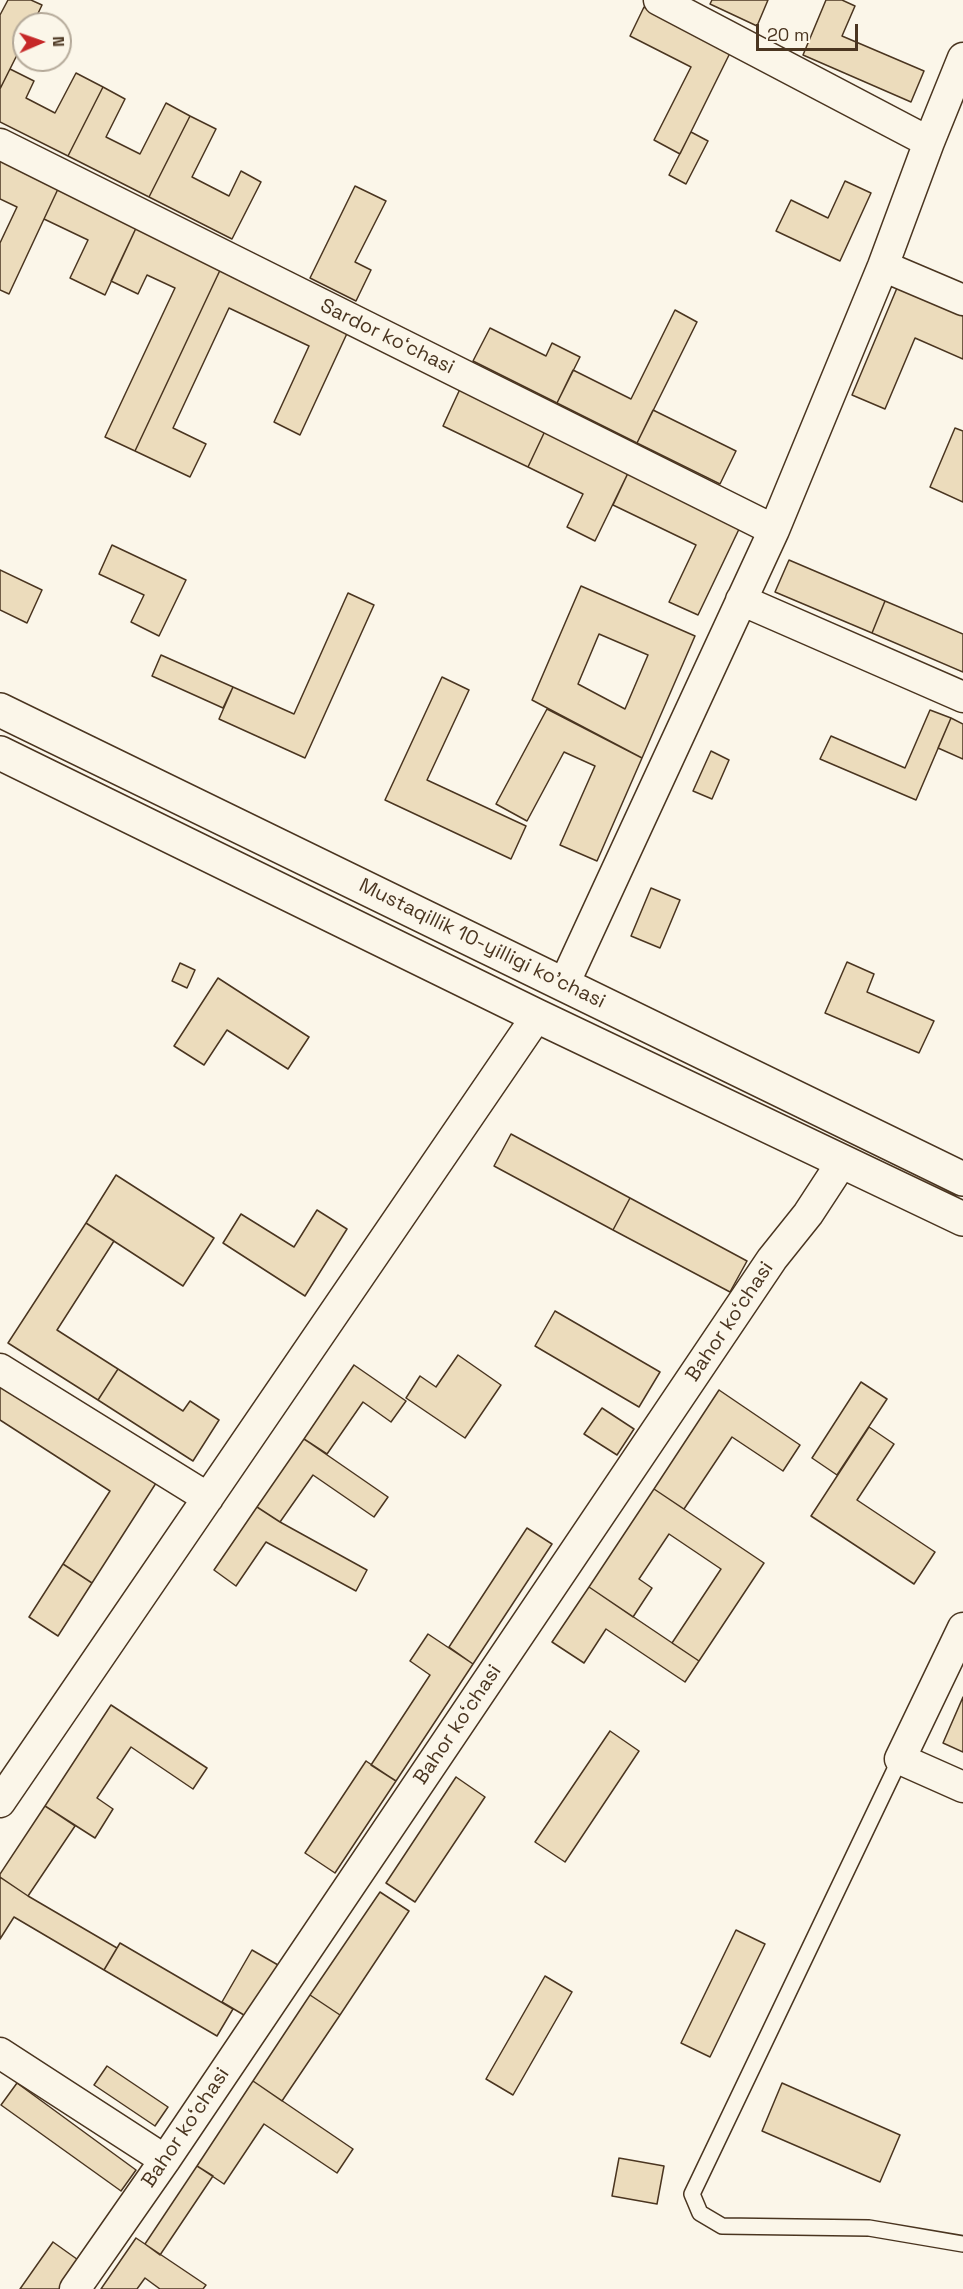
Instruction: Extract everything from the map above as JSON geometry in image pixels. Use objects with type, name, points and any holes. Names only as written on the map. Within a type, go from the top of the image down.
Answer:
[{"type":"main road","name":"Mustaqillik 10-yilligi ko'chasi","points":[[0,710],[963,1179]]},
{"type":"main road","name":"Mustaqillik 10-yilligi ko'chasi","points":[[0,753],[537,1016],[963,1218]]},
{"type":"street","points":[[659,0],[929,142]]},
{"type":"street","points":[[564,984],[774,530],[883,266],[963,58]]},
{"type":"street","name":"Sardor koʻchasi","points":[[0,144],[774,530]]},
{"type":"street","points":[[883,266],[963,300]]},
{"type":"street","points":[[741,600],[963,697]]},
{"type":"street","points":[[0,1802],[537,1016]]},
{"type":"street","name":"Bahor koʻchasi","points":[[75,2289],[165,2160],[772,1259],[808,1214],[842,1162]]},
{"type":"street","points":[[0,1369],[208,1498]]},
{"type":"street","points":[[963,1628],[900,1759],[963,1787]]},
{"type":"street","points":[[0,2053],[165,2160]]},
{"type":"lane","points":[[900,1759],[692,2194],[700,2213],[722,2226],[869,2228],[963,2244]]},
{"type":"building","points":[[8,0],[31,0],[42,5],[39,12],[12,12],[12,65],[0,89],[0,15]]},
{"type":"building","points":[[712,0],[768,0],[757,26],[710,4]]},
{"type":"building","points":[[826,0],[842,0],[855,6],[842,36],[924,71],[911,102],[803,55]]},
{"type":"building","points":[[644,7],[731,51],[680,154],[654,140],[691,67],[630,36]]},
{"type":"building","points":[[10,69],[34,81],[26,98],[55,113],[76,73],[103,87],[68,156],[0,122],[0,89]]},
{"type":"building","points":[[103,87],[125,99],[106,137],[140,154],[166,103],[190,116],[149,197],[68,156]]},
{"type":"building","points":[[190,116],[216,129],[192,177],[229,196],[241,171],[261,182],[232,239],[149,197]]},
{"type":"building","points":[[691,132],[708,141],[686,184],[669,175]]},
{"type":"building","points":[[0,158],[58,189],[9,294],[0,290],[0,243],[17,207],[0,199]]},
{"type":"building","points":[[845,181],[871,193],[840,261],[776,231],[791,200],[828,218]]},
{"type":"building","points":[[355,186],[386,201],[355,262],[371,270],[356,301],[310,278]]},
{"type":"building","points":[[58,189],[137,226],[105,295],[70,278],[88,240],[44,219]]},
{"type":"building","points":[[137,226],[222,266],[135,451],[105,437],[175,288],[147,275],[138,294],[111,281]]},
{"type":"building","points":[[222,266],[350,327],[300,435],[274,422],[309,346],[229,308],[173,428],[206,444],[190,477],[135,451]]},
{"type":"building","points":[[897,288],[963,316],[963,359],[915,338],[885,409],[852,395]]},
{"type":"building","points":[[675,310],[697,322],[637,443],[557,403],[573,370],[631,399]]},
{"type":"building","points":[[490,328],[546,356],[552,343],[580,357],[557,403],[473,361]]},
{"type":"building","points":[[460,389],[545,431],[528,467],[443,426]]},
{"type":"building","points":[[653,410],[736,451],[720,484],[637,443]]},
{"type":"building","points":[[955,428],[963,431],[963,502],[930,487]]},
{"type":"building","points":[[545,431],[629,471],[595,541],[567,527],[583,494],[528,467]]},
{"type":"building","points":[[629,471],[741,525],[698,615],[669,602],[696,545],[613,505]]},
{"type":"building","points":[[112,545],[186,580],[159,636],[131,622],[144,595],[99,574]]},
{"type":"building","points":[[789,560],[885,601],[872,633],[775,592]]},
{"type":"building","points":[[0,570],[42,590],[27,623],[0,610]]},
{"type":"building","points":[[581,586],[695,636],[642,758],[532,700]],"holes":[[[599,634],[648,655],[625,709],[578,684]]]},
{"type":"building","points":[[348,593],[374,605],[305,758],[219,719],[233,687],[294,714]]},
{"type":"building","points":[[885,601],[963,634],[963,672],[872,633]]},
{"type":"building","points":[[161,655],[233,687],[223,708],[152,676]]},
{"type":"building","points":[[442,677],[469,690],[427,780],[526,826],[511,859],[385,800]]},
{"type":"building","points":[[547,709],[642,758],[597,861],[560,845],[595,766],[564,752],[527,821],[496,804]]},
{"type":"building","points":[[930,710],[951,718],[916,800],[820,759],[831,736],[905,768]]},
{"type":"building","points":[[951,718],[963,724],[963,759],[938,748]]},
{"type":"building","points":[[711,751],[729,760],[712,799],[693,791]]},
{"type":"building","points":[[651,888],[680,900],[660,948],[631,936]]},
{"type":"building","points":[[847,962],[874,974],[867,992],[934,1021],[919,1053],[825,1013]]},
{"type":"building","points":[[180,963],[195,970],[187,988],[172,981]]},
{"type":"building","points":[[218,978],[309,1037],[288,1069],[227,1030],[204,1065],[174,1046]]},
{"type":"building","points":[[511,1134],[630,1198],[613,1230],[494,1166]]},
{"type":"building","points":[[116,1175],[214,1238],[183,1286],[86,1223]]},
{"type":"building","points":[[630,1198],[747,1261],[730,1292],[613,1230]]},
{"type":"building","points":[[317,1210],[347,1229],[305,1296],[223,1243],[241,1214],[294,1247]]},
{"type":"building","points":[[86,1223],[114,1241],[57,1330],[118,1369],[98,1400],[8,1343]]},
{"type":"building","points":[[555,1311],[660,1372],[639,1407],[535,1346]]},
{"type":"building","points":[[458,1355],[501,1385],[465,1438],[406,1398],[420,1376],[436,1387]]},
{"type":"building","points":[[354,1365],[406,1401],[391,1422],[363,1402],[327,1454],[304,1439]]},
{"type":"building","points":[[118,1369],[183,1411],[190,1401],[219,1420],[193,1461],[98,1400]]},
{"type":"building","points":[[0,1379],[158,1480],[92,1583],[63,1564],[110,1491],[0,1420]]},
{"type":"building","points":[[861,1382],[887,1399],[837,1475],[812,1458]]},
{"type":"building","points":[[719,1390],[800,1445],[783,1471],[732,1437],[684,1509],[654,1489]]},
{"type":"building","points":[[602,1408],[634,1429],[617,1455],[584,1434]]},
{"type":"building","points":[[869,1427],[894,1444],[857,1500],[935,1552],[914,1584],[811,1516]]},
{"type":"building","points":[[304,1439],[388,1497],[374,1517],[313,1475],[280,1522],[257,1507]]},
{"type":"building","points":[[654,1489],[764,1563],[699,1661],[672,1643],[721,1569],[669,1534],[639,1579],[652,1588],[633,1617],[589,1587]]},
{"type":"building","points":[[257,1507],[367,1570],[356,1591],[266,1542],[236,1586],[214,1570]]},
{"type":"building","points":[[527,1528],[552,1544],[473,1664],[449,1647]]},
{"type":"building","points":[[63,1564],[92,1583],[58,1636],[29,1617]]},
{"type":"building","points":[[589,1587],[699,1661],[685,1682],[606,1629],[584,1663],[552,1642]]},
{"type":"building","points":[[428,1634],[473,1664],[396,1781],[371,1765],[430,1675],[410,1661]]},
{"type":"building","points":[[963,1697],[963,1752],[943,1743]]},
{"type":"building","points":[[111,1705],[207,1768],[193,1789],[131,1747],[97,1798],[113,1809],[95,1838],[45,1806]]},
{"type":"building","points":[[610,1731],[639,1751],[565,1862],[535,1842]]},
{"type":"building","points":[[366,1761],[396,1781],[335,1873],[305,1853]]},
{"type":"building","points":[[456,1777],[485,1797],[415,1902],[386,1883]]},
{"type":"building","points":[[45,1806],[75,1826],[28,1896],[0,1877],[0,1874]]},
{"type":"building","points":[[0,1877],[117,1948],[104,1970],[14,1917],[0,1939]]},
{"type":"building","points":[[380,1892],[409,1911],[340,2015],[310,1995]]},
{"type":"building","points":[[736,1930],[765,1944],[710,2057],[681,2043]]},
{"type":"building","points":[[120,1943],[233,2009],[217,2036],[104,1970]]},
{"type":"building","points":[[252,1950],[285,1969],[254,2021],[222,2002]]},
{"type":"building","points":[[545,1976],[572,1992],[513,2095],[486,2079]]},
{"type":"building","points":[[310,1995],[340,2015],[282,2101],[253,2081]]},
{"type":"building","points":[[107,2066],[168,2107],[155,2126],[94,2085]]},
{"type":"building","points":[[253,2081],[353,2149],[337,2173],[264,2124],[224,2184],[197,2166]]},
{"type":"building","points":[[17,2083],[136,2170],[121,2191],[1,2105]]},
{"type":"building","points":[[782,2083],[900,2135],[880,2182],[762,2131]]},
{"type":"building","points":[[619,2158],[664,2166],[657,2204],[612,2196]]},
{"type":"building","points":[[197,2166],[213,2176],[160,2255],[145,2244]]},
{"type":"building","points":[[136,2238],[206,2285],[203,2289],[160,2289],[145,2278],[137,2289],[101,2289]]},
{"type":"building","points":[[53,2242],[81,2262],[62,2289],[20,2289]]}]
